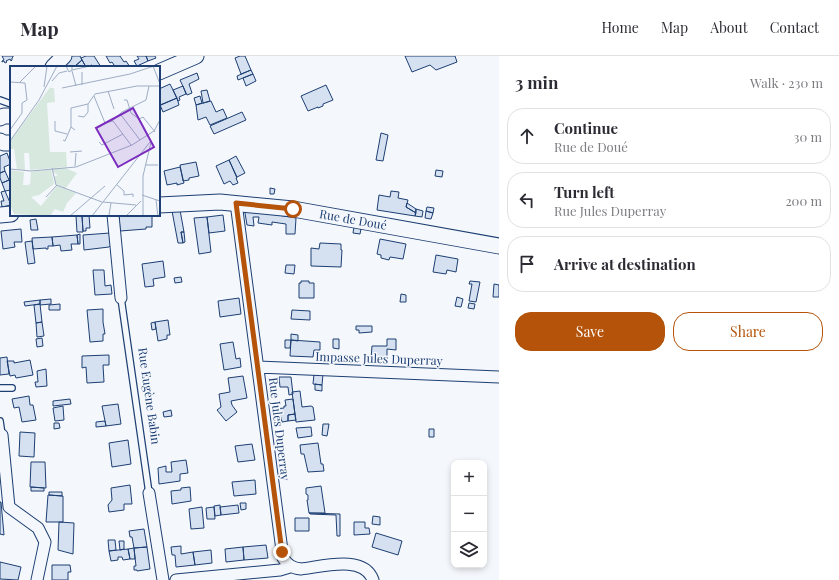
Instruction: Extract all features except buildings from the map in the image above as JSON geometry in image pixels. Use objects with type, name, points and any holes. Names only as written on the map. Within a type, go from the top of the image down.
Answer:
[{"type":"street","points":[[54,66],[64,56]]},
{"type":"street","points":[[160,72],[196,56]]},
{"type":"street","points":[[0,141],[10,143]]},
{"type":"street","name":"Rue de Doué","points":[[160,205],[236,203],[293,209],[499,246]]},
{"type":"street","name":"Rue Jules Duperray","points":[[236,203],[282,552],[286,563],[290,567]]},
{"type":"street","points":[[0,215],[10,214]]},
{"type":"street","name":"Rue Eugène Babin","points":[[113,216],[121,298]]},
{"type":"street","name":"Impasse Jules Duperray","points":[[258,366],[499,377]]},
{"type":"street","points":[[1,435],[9,507],[38,528],[45,542],[37,580]]},
{"type":"street","name":"Rue Eugène Babin","points":[[150,493],[163,580]]},
{"type":"street","points":[[176,580],[280,570],[290,567],[301,569],[349,563],[362,567],[369,572],[373,580]]},
{"type":"lane","points":[[0,100],[8,112]]},
{"type":"lane","name":"Rue Eugène Babin","points":[[121,298],[150,493]]},
{"type":"lane","points":[[0,388],[12,388]]},
{"type":"lane","points":[[0,421],[1,435]]},
{"type":"route","points":[[282,552],[236,203],[293,209]]}]
